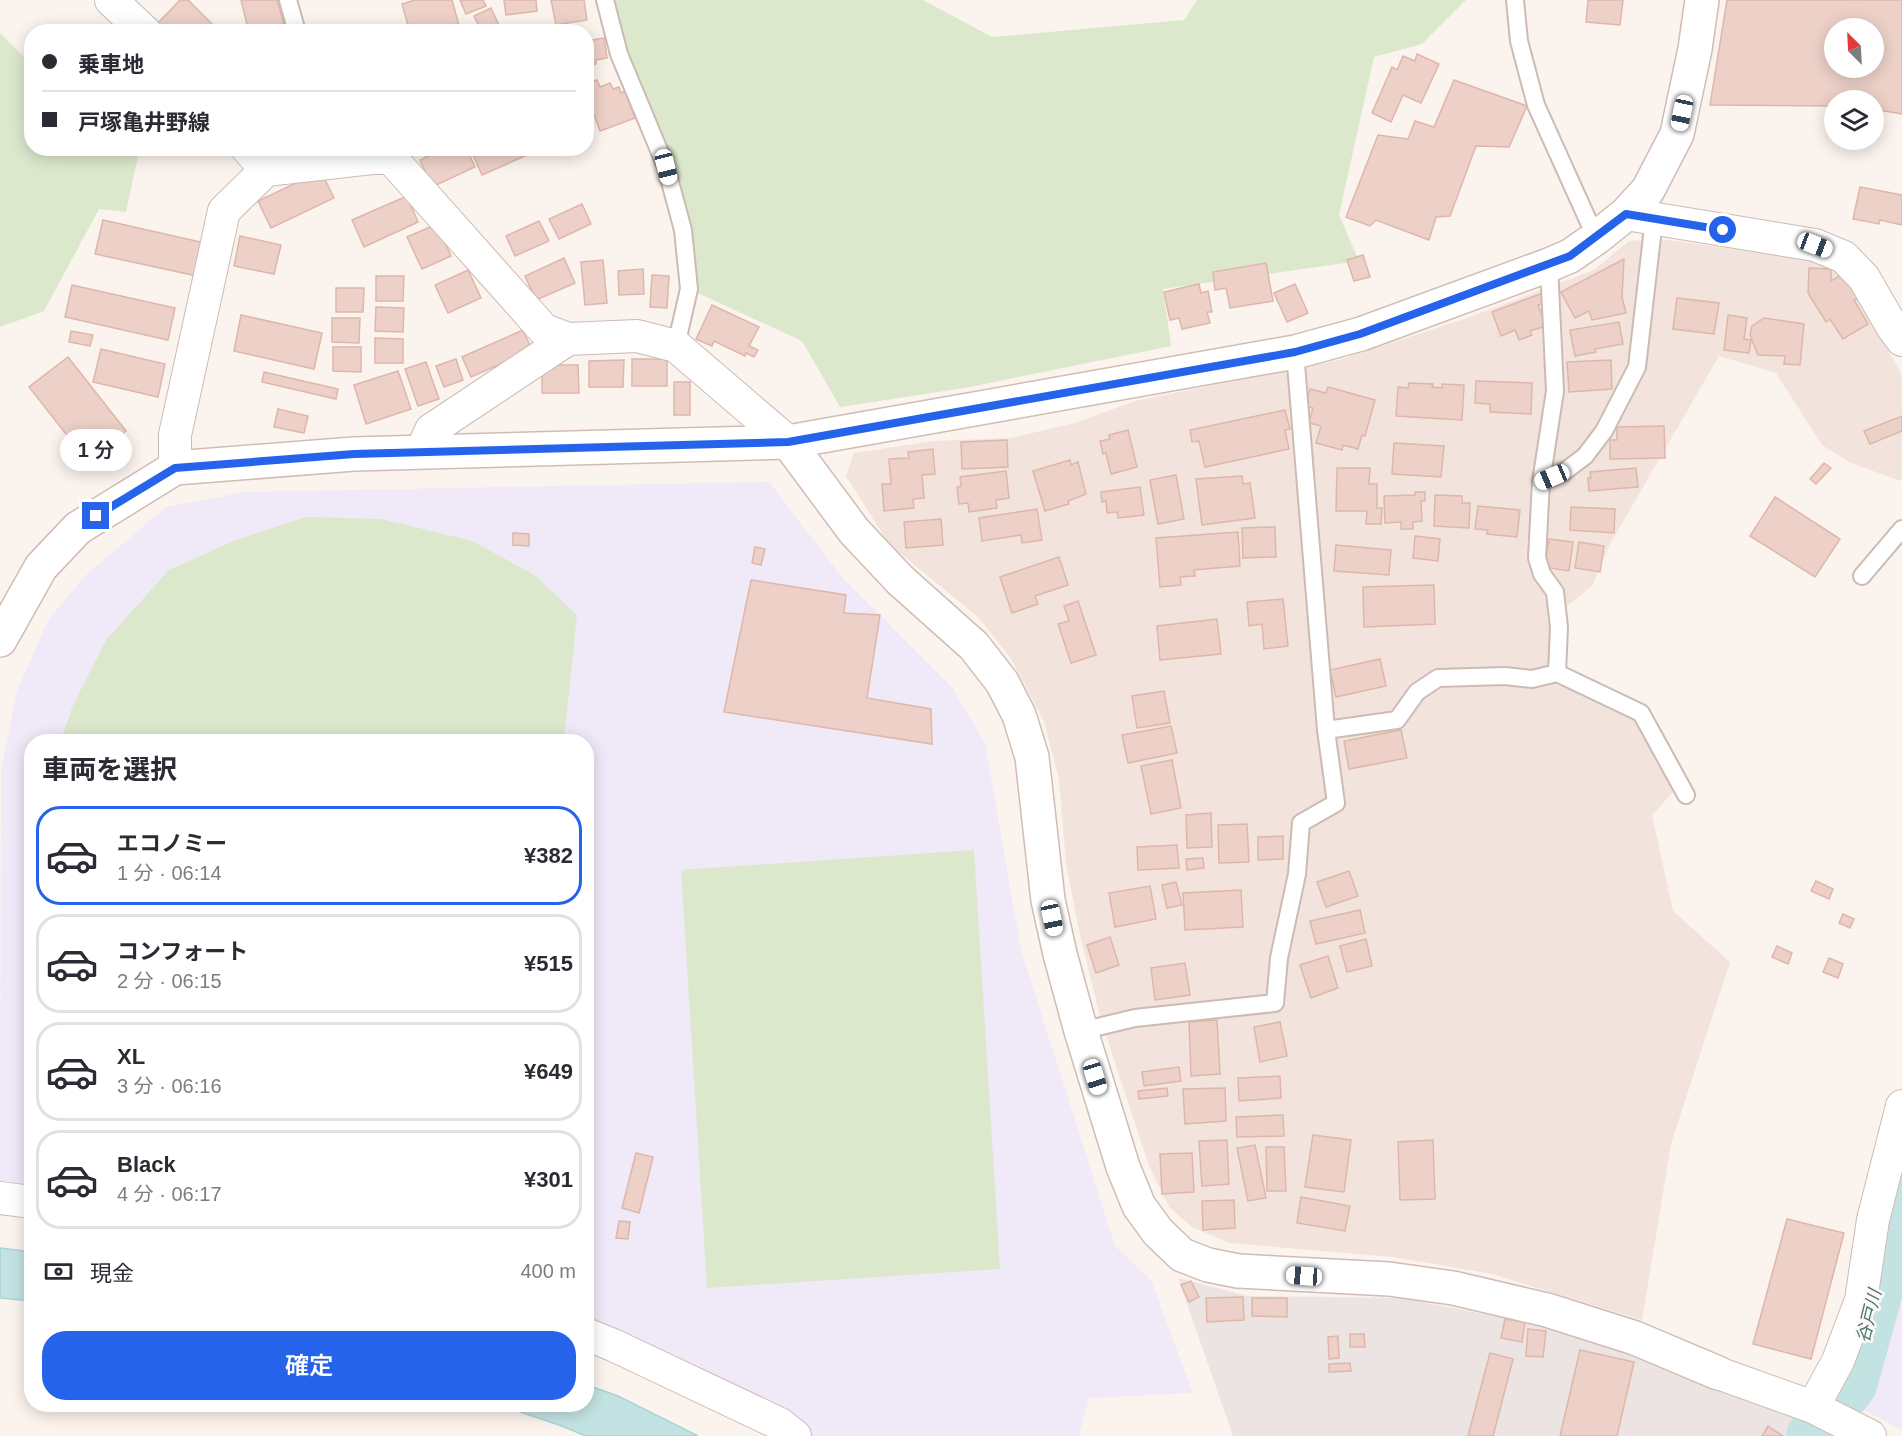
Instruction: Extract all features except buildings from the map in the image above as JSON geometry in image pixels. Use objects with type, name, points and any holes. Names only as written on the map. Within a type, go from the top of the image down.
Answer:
[{"type":"main road","points":[[0,640],[41,567],[78,528],[175,468],[354,454],[788,442],[1295,352],[1360,334],[1549,265],[1570,256],[1596,238],[1640,216],[1648,190],[1677,134],[1695,49],[1702,0]]},
{"type":"main road","points":[[788,442],[854,531],[900,580],[974,646],[1002,682],[1019,715],[1032,757],[1048,900],[1060,954],[1123,1167],[1139,1206],[1158,1232],[1182,1255],[1208,1265],[1238,1272],[1389,1279],[1474,1293],[1547,1310],[1635,1338],[1718,1373]]},
{"type":"street","points":[[111,0],[136,24]]},
{"type":"street","points":[[175,468],[175,435],[224,211],[256,159],[313,156]]},
{"type":"street","points":[[400,156],[544,330],[568,339],[637,336],[676,346],[788,442]]},
{"type":"street","points":[[1640,216],[1815,245],[1844,257],[1864,278],[1902,340]]},
{"type":"street","points":[[421,452],[431,430],[568,339]]},
{"type":"street","points":[[1718,1373],[1843,1425],[1838,1361],[1861,1300],[1873,1220],[1902,1106]]},
{"type":"street","points":[[0,1198],[24,1201]]},
{"type":"street","points":[[594,1337],[780,1424],[795,1436]]},
{"type":"lane","points":[[288,0],[295,24]]},
{"type":"lane","points":[[605,0],[619,54],[666,167],[683,230],[689,289],[676,346]]},
{"type":"lane","points":[[1515,0],[1519,40],[1536,105],[1596,238]]},
{"type":"lane","points":[[1541,482],[1564,472],[1585,456],[1604,431],[1637,367],[1640,216]]},
{"type":"lane","points":[[1549,265],[1555,391],[1541,482],[1537,558],[1542,574],[1555,592],[1559,627],[1557,673]]},
{"type":"lane","points":[[1081,1031],[1135,1018],[1275,1003],[1279,958],[1297,873],[1300,823],[1336,803],[1326,730],[1295,352]]},
{"type":"lane","points":[[1862,576],[1902,529]]},
{"type":"lane","points":[[1326,730],[1397,720],[1417,692],[1438,678],[1504,676],[1532,679],[1557,673],[1641,713],[1686,795]]},
{"type":"shaded area","points":[[1660,239],[1805,259],[1841,267],[1902,375],[1902,478],[1900,481],[1849,462],[1822,445],[1776,373],[1719,356],[1610,544],[1592,586],[1566,607],[1564,685],[1634,716],[1674,791],[1652,815],[1673,911],[1730,962],[1671,1144],[1642,1320],[1492,1274],[1393,1257],[1230,1243],[1192,1227],[1169,1207],[1149,1166],[1100,1017],[1066,864],[1059,780],[1044,721],[1011,659],[979,618],[889,544],[846,476],[854,453],[934,441],[1011,438],[1075,423],[1135,401],[1339,360],[1470,317],[1594,270],[1629,241]]},
{"type":"shaded area","points":[[769,482],[841,576],[952,687],[985,743],[1021,950],[1115,1246],[1151,1280],[1193,1393],[1089,1398],[1079,1436],[809,1436],[675,1355],[594,1322],[594,734],[24,734],[24,1186],[0,1183],[1,772],[17,691],[48,620],[85,576],[166,507],[246,492]]},
{"type":"shaded area","points":[[1178,1278],[1248,1296],[1401,1298],[1525,1322],[1837,1419],[1821,1436],[1233,1436]]},
{"type":"shaded area","points":[[1902,1293],[1902,1430],[1862,1409]]},
{"type":"green space","points":[[605,0],[923,0],[992,37],[1184,20],[1197,0],[1466,0],[1422,44],[1374,57],[1339,215],[1359,261],[1163,289],[1171,346],[970,387],[840,407],[802,341],[689,289],[670,184]]},
{"type":"green space","points":[[0,33],[24,57],[24,156],[138,156],[126,212],[99,209],[44,311],[0,327]]},
{"type":"green space","points":[[306,517],[382,519],[472,541],[533,574],[577,615],[565,734],[63,734],[73,705],[106,640],[169,570],[236,540]]},
{"type":"green space","points":[[974,850],[1000,1269],[707,1288],[681,870]]},
{"type":"water","points":[[0,1248],[24,1251],[24,1300],[0,1298]]},
{"type":"water","points":[[594,1387],[618,1396],[698,1436],[586,1436],[521,1412],[594,1412]]},
{"type":"waterway","name":"谷戸川","points":[[1811,1436],[1852,1385],[1877,1295],[1902,1185]]},
{"type":"route","points":[[96,516],[175,468],[354,454],[788,442],[1295,352],[1360,334],[1549,265],[1570,256],[1626,214],[1723,230]]}]
